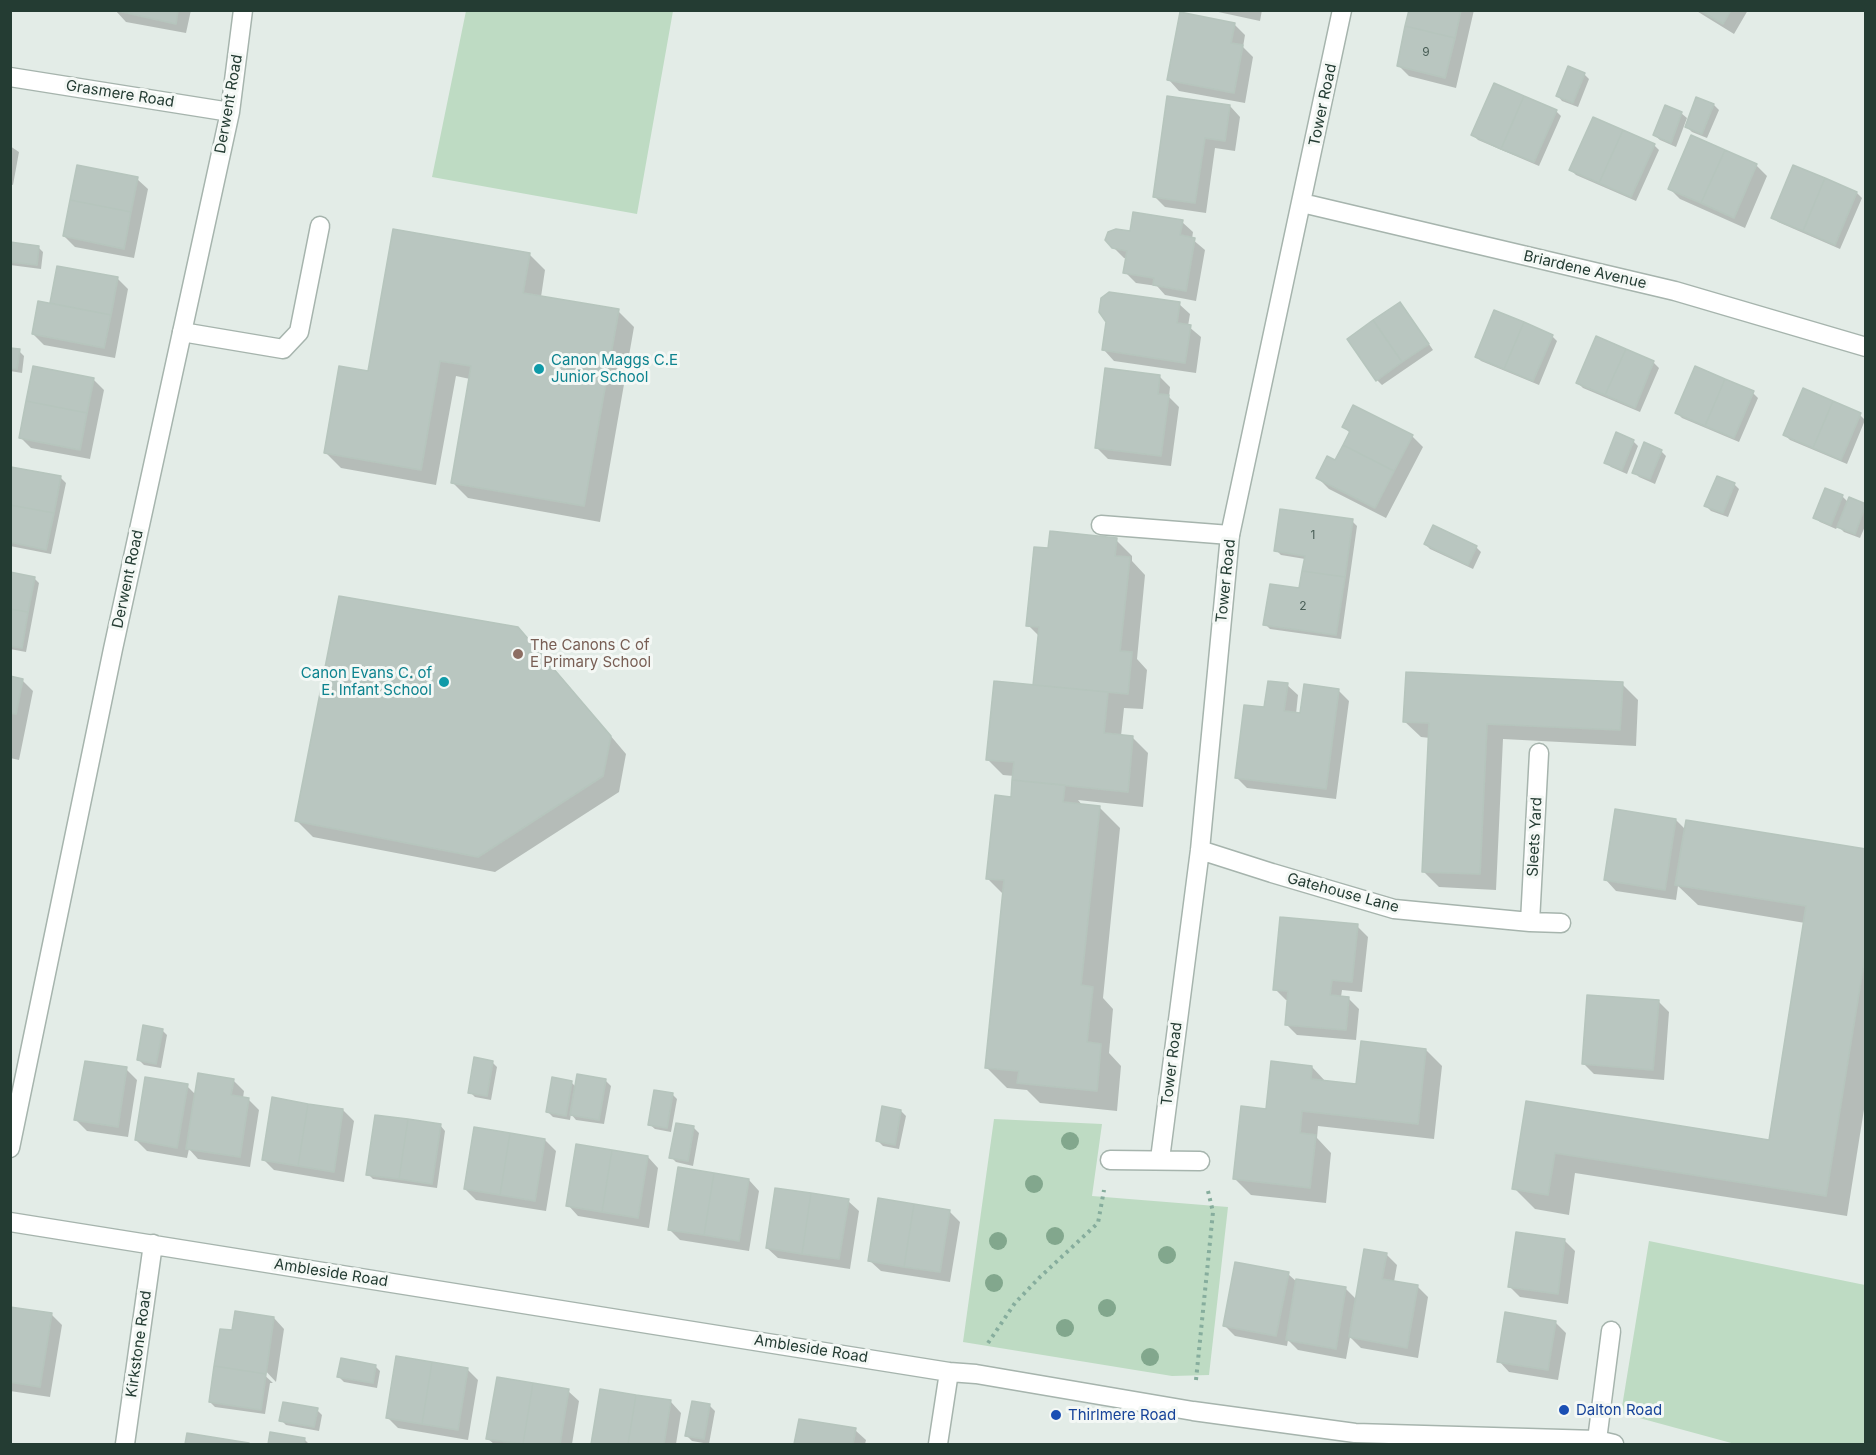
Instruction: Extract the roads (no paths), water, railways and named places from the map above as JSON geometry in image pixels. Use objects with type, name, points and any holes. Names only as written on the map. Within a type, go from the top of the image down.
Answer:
[{"type":"street","name":"Derwent Road","points":[[10,1148],[113,649],[230,112],[243,10]]},
{"type":"street","name":"Tower Road","points":[[1160,1160],[1200,850],[1230,535],[1342,10]]},
{"type":"street","name":"Grasmere Road","points":[[10,77],[230,112]]},
{"type":"street","name":"Briardene Avenue","points":[[1302,202],[1675,291],[1866,347]]},
{"type":"street","points":[[182,332],[283,349],[299,332],[320,226]]},
{"type":"street","points":[[1101,525],[1230,535]]},
{"type":"street","name":"Sleets Yard","points":[[1530,922],[1539,753]]},
{"type":"street","name":"Gatehouse Lane","points":[[1200,850],[1394,909],[1561,923]]},
{"type":"street","points":[[1110,1160],[1200,1161]]},
{"type":"street","name":"Ambleside Road","points":[[10,1222],[949,1372],[976,1374],[1354,1439],[1605,1442]]},
{"type":"street","name":"Kirkstone Road","points":[[125,1444],[153,1244]]},
{"type":"street","points":[[1605,1442],[1611,1330]]},
{"type":"street","points":[[938,1444],[949,1372]]},
{"type":"place","name":"Canon Maggs C.E Junior School","points":[[539,369]]},
{"type":"place","name":"The Canons C of E Primary School","points":[[518,654]]},
{"type":"place","name":"Canon Evans C. of E. Infant School","points":[[444,682]]},
{"type":"place","name":"Dalton Road","points":[[1564,1410]]},
{"type":"place","name":"Thirlmere Road","points":[[1056,1415]]}]
